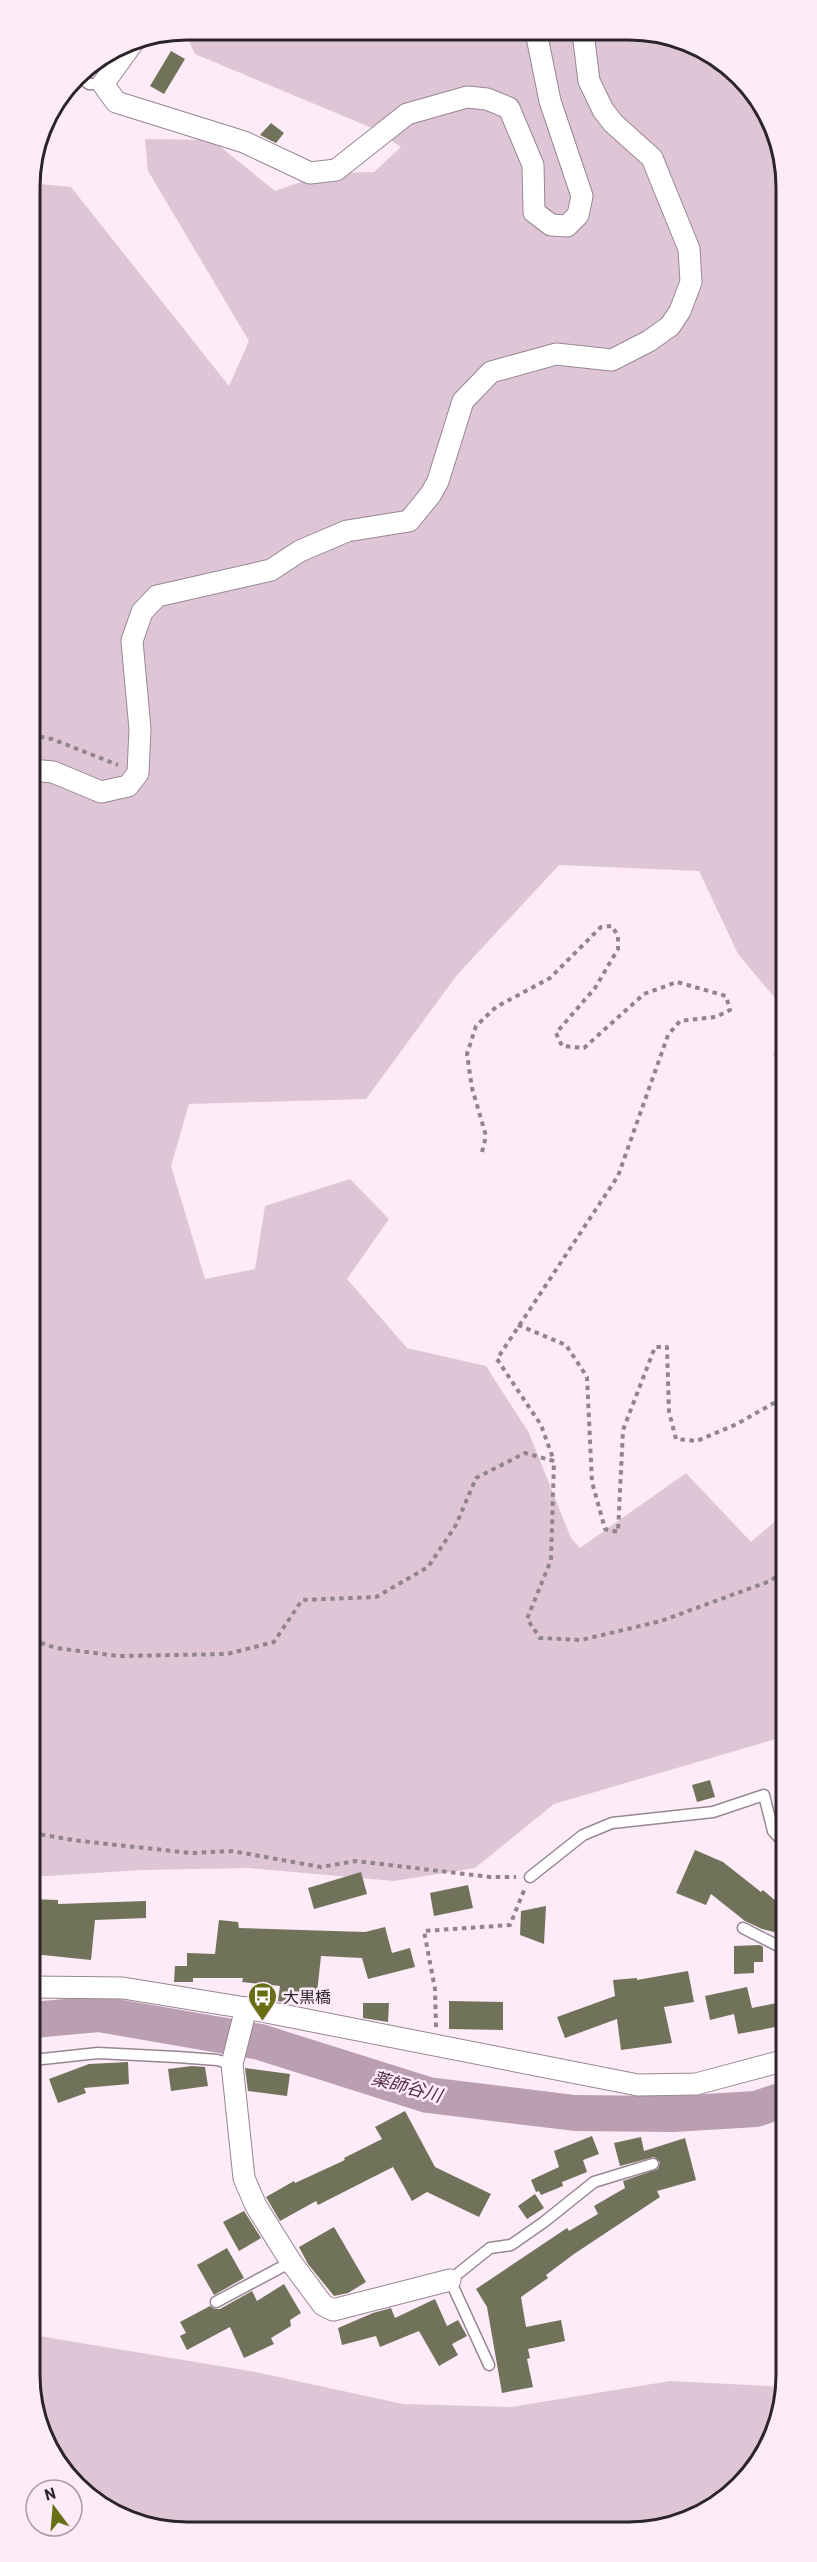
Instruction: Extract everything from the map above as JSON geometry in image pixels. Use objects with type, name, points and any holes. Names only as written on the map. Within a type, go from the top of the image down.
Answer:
[{"type":"street","points":[[124,56],[103,84],[116,102],[244,142],[310,173],[336,170],[407,114],[467,97],[487,99],[509,108],[517,124],[533,165],[534,212],[551,225],[567,226],[578,215],[582,196],[550,100],[538,40]]},
{"type":"street","points":[[41,771],[53,772],[101,792],[129,786],[138,773],[140,729],[132,640],[142,612],[152,599],[271,570],[300,551],[347,531],[409,521],[431,494],[438,481],[463,401],[491,372],[556,354],[612,360],[649,341],[670,326],[680,311],[691,282],[689,249],[652,158],[613,123],[603,110],[589,81],[584,40]]},
{"type":"street","points":[[40,1987],[123,1988],[245,2013],[436,2044],[638,2085],[696,2084],[776,2063]]},
{"type":"street","points":[[245,2013],[234,2060],[244,2178],[256,2205],[291,2262],[322,2306],[333,2310],[450,2280]]},
{"type":"lane","points":[[86,82],[103,84]]},
{"type":"lane","points":[[530,1877],[582,1835],[612,1823],[713,1812],[764,1795],[773,1831],[776,1834]]},
{"type":"lane","points":[[743,1928],[776,1945]]},
{"type":"lane","points":[[40,2059],[98,2053],[234,2060]]},
{"type":"lane","points":[[489,2365],[450,2280],[490,2248],[511,2245],[594,2182],[653,2164]]},
{"type":"lane","points":[[216,2302],[291,2262]]},
{"type":"path","points":[[41,737],[138,773]]},
{"type":"path","points":[[482,1152],[486,1136],[472,1088],[467,1054],[476,1026],[496,1007],[550,978],[601,927],[612,926],[618,936],[618,949],[595,988],[556,1033],[562,1046],[584,1048],[644,994],[677,982],[726,996],[730,1010],[716,1017],[680,1021],[668,1035],[618,1176],[497,1359],[541,1425],[554,1461],[551,1560],[527,1619],[540,1638],[581,1640],[661,1621],[776,1577]]},
{"type":"path","points":[[518,1325],[566,1345],[587,1377],[592,1482],[605,1529],[618,1532],[623,1430],[655,1347],[667,1347],[669,1412],[676,1439],[697,1441],[737,1424],[776,1402]]},
{"type":"path","points":[[40,1643],[56,1648],[118,1656],[227,1654],[274,1642],[302,1600],[376,1597],[428,1567],[456,1526],[476,1478],[525,1453],[554,1461]]},
{"type":"path","points":[[40,1834],[191,1853],[232,1851],[321,1867],[356,1861],[490,1877],[530,1877],[510,1925],[423,1931],[435,1989],[436,2044]]},
{"type":"shaded area","points":[[188,40],[629,40],[658,43],[677,48],[703,60],[733,84],[757,114],[769,140],[775,168],[776,999],[738,954],[699,871],[559,865],[457,975],[366,1099],[189,1104],[171,1166],[205,1279],[255,1269],[265,1206],[350,1179],[389,1219],[347,1279],[407,1348],[486,1366],[529,1433],[571,1538],[580,1548],[686,1473],[751,1542],[776,1521],[776,1739],[554,1804],[475,1868],[394,1881],[249,1868],[142,1870],[40,1876],[41,184],[71,187],[229,386],[249,341],[148,171],[145,139],[212,140],[275,191],[327,173],[374,172],[401,147],[372,128],[195,54]]},
{"type":"shaded area","points":[[40,2336],[250,2371],[403,2404],[511,2407],[670,2381],[776,2386],[765,2431],[752,2456],[740,2471],[703,2502],[658,2519],[629,2522],[188,2522],[159,2519],[114,2502],[98,2491],[71,2464],[60,2448],[48,2422],[43,2403]]},
{"type":"building","points":[[171,51],[185,59],[164,94],[150,86]]},
{"type":"building","points":[[271,123],[284,133],[276,143],[260,135]]},
{"type":"building","points":[[710,1780],[715,1797],[697,1802],[692,1785]]},
{"type":"building","points":[[695,1850],[723,1862],[776,1901],[776,1932],[745,1921],[711,1894],[706,1905],[676,1893]]},
{"type":"building","points":[[361,1872],[367,1894],[314,1909],[308,1888]]},
{"type":"building","points":[[468,1885],[473,1908],[434,1916],[430,1893]]},
{"type":"building","points":[[40,1899],[58,1900],[58,1904],[146,1901],[146,1918],[95,1920],[91,1960],[40,1955]]},
{"type":"building","points":[[546,1906],[544,1944],[520,1935],[521,1911]]},
{"type":"building","points":[[219,1920],[238,1922],[239,1928],[365,1932],[385,1927],[392,1953],[410,1948],[415,1967],[368,1979],[362,1958],[321,1956],[317,1993],[282,2002],[278,2001],[280,1986],[242,1982],[243,1978],[193,1978],[193,1982],[174,1982],[175,1966],[187,1966],[187,1953],[215,1954]]},
{"type":"building","points":[[760,1945],[763,1947],[763,1962],[754,1962],[754,1973],[734,1974],[734,1946]]},
{"type":"building","points":[[688,1971],[694,2002],[664,2007],[672,2043],[621,2050],[617,2019],[565,2038],[557,2017],[615,1996],[613,1980],[637,1978],[637,1980]]},
{"type":"building","points":[[747,1987],[752,2008],[776,2003],[776,2027],[738,2034],[734,2014],[710,2020],[705,1996]]},
{"type":"building","points":[[449,2001],[503,2002],[503,2030],[449,2029]]},
{"type":"building","points":[[363,2003],[389,2003],[388,2022],[363,2018]]},
{"type":"building","points":[[128,2062],[129,2084],[84,2088],[86,2093],[58,2103],[49,2079],[89,2064]]},
{"type":"building","points":[[205,2067],[208,2086],[171,2091],[168,2069]]},
{"type":"building","points":[[245,2068],[290,2074],[287,2096],[248,2091]]},
{"type":"building","points":[[405,2111],[435,2167],[491,2194],[479,2217],[427,2192],[412,2201],[393,2167],[318,2205],[316,2201],[280,2221],[266,2197],[294,2181],[295,2183],[345,2160],[344,2158],[382,2139],[375,2127]]},
{"type":"building","points":[[592,2136],[599,2154],[583,2160],[587,2172],[562,2182],[563,2186],[541,2195],[539,2191],[536,2192],[531,2180],[559,2167],[554,2151]]},
{"type":"building","points":[[641,2137],[644,2151],[685,2138],[696,2180],[657,2191],[660,2197],[574,2254],[546,2275],[548,2278],[521,2297],[526,2327],[561,2320],[565,2341],[528,2349],[530,2358],[527,2359],[533,2387],[502,2393],[487,2307],[476,2289],[567,2228],[569,2231],[598,2214],[594,2206],[625,2188],[623,2181],[658,2169],[660,2162],[654,2157],[620,2166],[614,2143]]},
{"type":"building","points":[[535,2194],[544,2208],[527,2219],[518,2206]]},
{"type":"building","points":[[244,2211],[261,2238],[239,2251],[223,2222]]},
{"type":"building","points":[[334,2227],[366,2282],[348,2293],[334,2296],[308,2264],[299,2247]]},
{"type":"building","points":[[227,2248],[244,2278],[214,2295],[197,2265]]},
{"type":"building","points":[[284,2284],[301,2313],[290,2320],[291,2326],[271,2338],[274,2344],[244,2358],[230,2327],[187,2350],[180,2336],[186,2333],[180,2322],[210,2306],[220,2309],[252,2291],[257,2301]]},
{"type":"building","points":[[435,2299],[447,2326],[458,2320],[467,2336],[452,2344],[458,2355],[439,2366],[419,2331],[380,2347],[376,2336],[342,2345],[338,2328],[391,2308],[395,2318]]},
{"type":"waterway","name":"薬師谷川","points":[[40,2019],[99,2014],[260,2042],[428,2095],[575,2113],[673,2114],[756,2109],[776,2102]]},
{"type":"place","name":"大黒橋","points":[[262,2022]]}]
